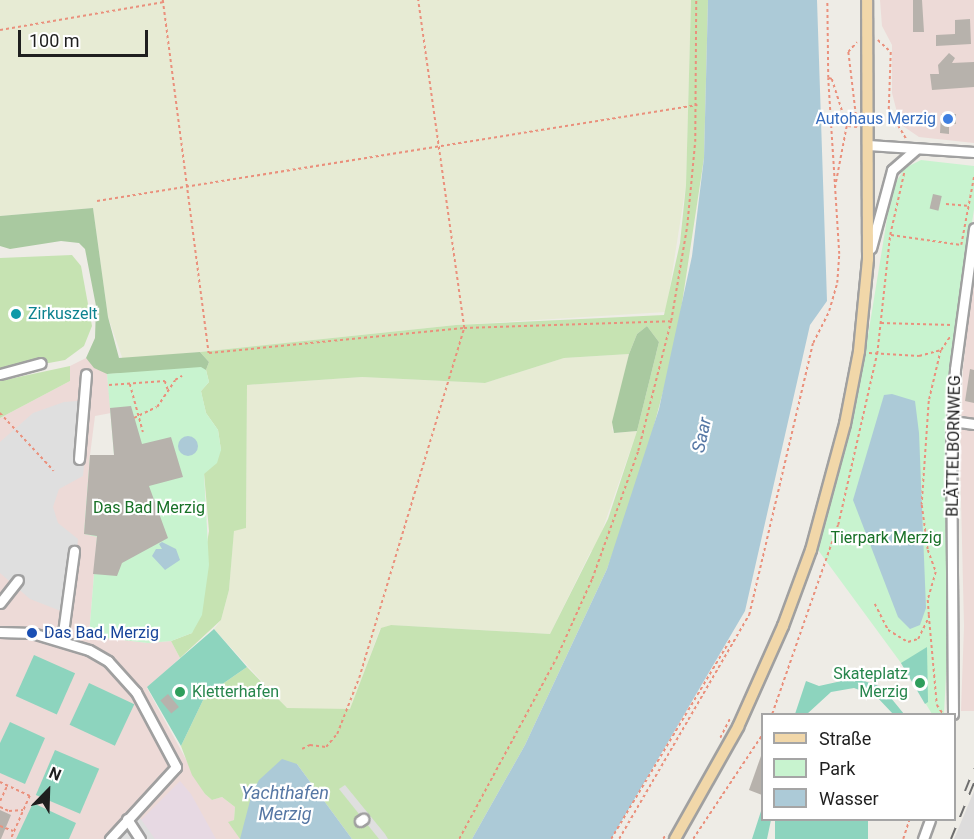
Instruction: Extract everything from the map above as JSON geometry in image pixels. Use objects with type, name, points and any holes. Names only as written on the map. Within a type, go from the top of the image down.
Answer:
[{"type":"main road","points":[[672,834],[738,727],[799,585],[835,466],[859,351],[868,259],[867,0]]},
{"type":"street","points":[[868,145],[974,152]]},
{"type":"street","points":[[868,259],[892,170],[916,149]]},
{"type":"street","name":"BLÄTTELBORNWEG","points":[[953,713],[955,701],[952,421],[974,228]]},
{"type":"street","points":[[0,374],[41,363]]},
{"type":"street","points":[[79,459],[86,374]]},
{"type":"street","points":[[952,421],[974,424]]},
{"type":"street","points":[[62,640],[74,551]]},
{"type":"street","points":[[0,603],[18,580]]},
{"type":"street","points":[[0,632],[62,640],[108,660],[136,692],[176,767],[110,839]]},
{"type":"street","points":[[127,819],[140,839]]},
{"type":"street","points":[[923,839],[929,821]]},
{"type":"path","points":[[302,749],[310,745],[326,747],[337,734],[464,328],[418,0]]},
{"type":"path","points":[[459,839],[521,728],[592,579],[638,451],[671,321],[687,226],[697,105],[696,0]]},
{"type":"path","points":[[619,839],[749,615],[813,343],[829,311],[837,283],[839,254],[828,78],[827,0]]},
{"type":"path","points":[[0,30],[163,1],[209,353],[464,328],[671,321]]},
{"type":"path","points":[[875,39],[884,43],[891,52],[888,95],[893,121],[916,149]]},
{"type":"path","points":[[857,136],[848,52],[852,44],[860,41]]},
{"type":"path","points":[[828,78],[832,79],[847,126],[834,190]]},
{"type":"path","points":[[97,201],[697,105]]},
{"type":"path","points":[[847,126],[857,127]]},
{"type":"path","points":[[890,235],[961,245],[974,176]]},
{"type":"path","points":[[946,204],[968,206]]},
{"type":"path","points":[[880,323],[956,326],[941,350],[929,401],[923,450],[922,504],[928,550],[936,572],[929,615],[937,705],[943,713]]},
{"type":"path","points":[[859,351],[919,356],[941,350]]},
{"type":"path","points":[[134,418],[157,406],[182,376]]},
{"type":"path","points":[[109,385],[165,381],[168,390]]},
{"type":"path","points":[[130,384],[143,432]]},
{"type":"path","points":[[0,413],[54,471]]},
{"type":"path","points":[[875,604],[888,630],[908,642],[918,639],[929,615]]},
{"type":"path","points":[[611,839],[730,640]]},
{"type":"path","points":[[716,745],[731,717]]},
{"type":"path","points":[[693,839],[761,737]]},
{"type":"path","points":[[0,783],[30,796],[11,839]]},
{"type":"path","points":[[0,801],[7,786]]},
{"type":"path","points":[[0,807],[9,812],[23,810]]},
{"type":"path","points":[[903,839],[908,821]]},
{"type":"path","points":[[0,826],[14,832]]},
{"type":"path","points":[[663,839],[672,834]]},
{"type":"shaded area","points":[[880,0],[974,0],[974,143],[919,137],[900,124],[892,93],[892,45],[882,26]]},
{"type":"shaded area","points":[[974,270],[974,711],[961,711],[964,626],[960,457],[963,368]]},
{"type":"shaded area","points":[[86,358],[107,374],[111,413],[95,416],[90,455],[84,534],[97,536],[89,636],[148,643],[171,641],[180,658],[147,688],[205,794],[212,800],[222,797],[235,807],[234,820],[229,822],[240,839],[0,839],[0,418],[70,381],[70,366]]},
{"type":"shaded area","points":[[90,400],[83,476],[59,489],[53,507],[58,523],[78,539],[71,615],[30,599],[0,573],[0,442],[33,413],[64,402]]},
{"type":"shaded area","points":[[180,781],[191,794],[216,839],[155,839],[141,820]]},
{"type":"shaded area","points":[[345,785],[388,839],[379,839],[339,789]]},
{"type":"shaded area","points":[[974,791],[974,839],[954,839]]},
{"type":"shaded area","points":[[138,815],[155,839],[122,839],[119,836]]},
{"type":"green space","points":[[0,0],[691,0],[686,185],[666,312],[456,325],[123,360],[108,317],[93,208],[0,216]]},
{"type":"green space","points":[[691,0],[708,0],[704,158],[676,343],[640,478],[607,569],[525,745],[472,839],[352,839],[297,764],[240,839],[228,822],[234,820],[235,807],[222,797],[212,800],[205,794],[192,775],[181,746],[205,696],[247,667],[287,708],[350,709],[381,628],[391,625],[550,634],[608,519],[637,431],[659,342],[647,326],[637,334],[629,354],[564,358],[485,383],[362,377],[247,385],[246,528],[234,531],[229,590],[221,620],[180,658],[171,641],[192,633],[209,531],[204,473],[221,450],[218,430],[206,413],[202,396],[201,391],[209,382],[206,370],[209,362],[200,352],[456,325],[664,315],[680,243],[686,185]]},
{"type":"green space","name":"Tierpark Merzig","points":[[921,160],[974,166],[974,209],[951,366],[946,443],[950,596],[944,713],[931,713],[901,663],[818,550],[865,354],[892,188],[905,168]]},
{"type":"green space","points":[[93,208],[108,317],[119,358],[200,352],[209,362],[206,370],[107,374],[94,368],[86,358],[95,338],[96,306],[85,249],[79,243],[61,241],[10,249],[0,246],[0,216]]},
{"type":"green space","points":[[72,255],[81,266],[92,326],[84,346],[65,360],[0,372],[0,258]]},
{"type":"green space","points":[[647,326],[659,342],[637,431],[614,433],[612,422],[629,354],[637,334]]},
{"type":"green space","points":[[629,354],[612,430],[615,433],[637,431],[595,551],[591,551],[550,634],[391,625],[380,629],[351,709],[287,709],[214,629],[221,620],[229,590],[234,530],[246,528],[247,385],[362,377],[485,383],[564,358]]},
{"type":"green space","points":[[70,366],[70,381],[0,418],[0,381]]},
{"type":"green space","name":"Das Bad Merzig","points":[[201,367],[206,370],[209,382],[201,391],[206,413],[218,430],[221,450],[217,463],[204,474],[209,565],[202,615],[192,633],[171,641],[148,643],[89,636],[97,537],[84,534],[90,455],[114,455],[107,374]]},
{"type":"green space","name":"Kletterhafen","points":[[214,629],[247,667],[205,696],[181,746],[147,687]]},
{"type":"green space","name":"Skateplatz Merzig","points":[[927,647],[928,702],[925,704],[901,663]]},
{"type":"green space","points":[[34,655],[75,673],[57,714],[16,696]]},
{"type":"green space","points":[[855,678],[882,687],[903,713],[892,713],[876,696],[854,688],[831,692],[808,713],[795,713],[806,681],[819,686]]},
{"type":"green space","points":[[89,683],[134,704],[115,746],[70,725]]},
{"type":"green space","points":[[10,722],[45,738],[25,784],[0,773],[0,743]]},
{"type":"green space","points":[[55,750],[99,769],[80,814],[36,795]]},
{"type":"green space","points":[[33,803],[76,823],[69,839],[16,839]]},
{"type":"green space","points":[[761,811],[761,821],[771,821],[767,839],[752,839]]},
{"type":"green space","points":[[775,821],[868,821],[868,839],[775,839]]},
{"type":"water","name":"Saar","points":[[708,0],[817,0],[827,301],[810,325],[745,611],[611,839],[472,839],[525,745],[607,569],[659,409],[692,256],[704,158]]},
{"type":"water","points":[[892,394],[915,401],[919,433],[926,608],[920,625],[910,629],[898,617],[853,500],[884,395]]},
{"type":"water","points":[[184,436],[192,436],[198,442],[198,450],[192,456],[184,456],[178,450],[178,442]]},
{"type":"water","points":[[162,542],[176,549],[180,560],[165,570],[152,556],[156,549],[162,549],[159,544]]},
{"type":"water","name":"Yachthafen Merzig","points":[[282,759],[297,764],[352,839],[240,839],[252,793],[259,780]]},
{"type":"building","points":[[913,0],[922,0],[924,32],[913,32]]},
{"type":"building","points":[[970,19],[971,44],[936,46],[936,35],[955,34],[955,20]]},
{"type":"building","points":[[949,53],[955,58],[952,63],[974,62],[974,87],[932,90],[930,74],[939,74],[938,65]]},
{"type":"building","name":"Autohaus Merzig","points":[[941,114],[956,114],[956,124],[949,124],[949,134],[940,133]]},
{"type":"building","points":[[933,194],[942,196],[938,211],[930,209]]},
{"type":"building","points":[[970,369],[974,370],[974,403],[965,401]]},
{"type":"building","points":[[131,406],[142,444],[171,437],[183,477],[149,486],[168,538],[122,563],[117,576],[93,574],[97,536],[84,534],[90,455],[114,455],[110,408]]},
{"type":"building","points":[[168,694],[179,707],[171,713],[160,700]]},
{"type":"building","points":[[761,756],[761,795],[749,790]]},
{"type":"building","points":[[0,810],[11,815],[1,839],[0,839]]},
{"type":"railway","points":[[965,791],[974,769]]},
{"type":"railway","points":[[951,839],[974,783]]},
{"type":"place","name":"Autohaus Merzig","points":[[948,119]]},
{"type":"place","name":"Zirkuszelt","points":[[16,314]]},
{"type":"place","name":"Das Bad, Merzig","points":[[32,633]]},
{"type":"place","name":"Skateplatz Merzig","points":[[920,683]]},
{"type":"place","name":"Kletterhafen","points":[[180,692]]}]
